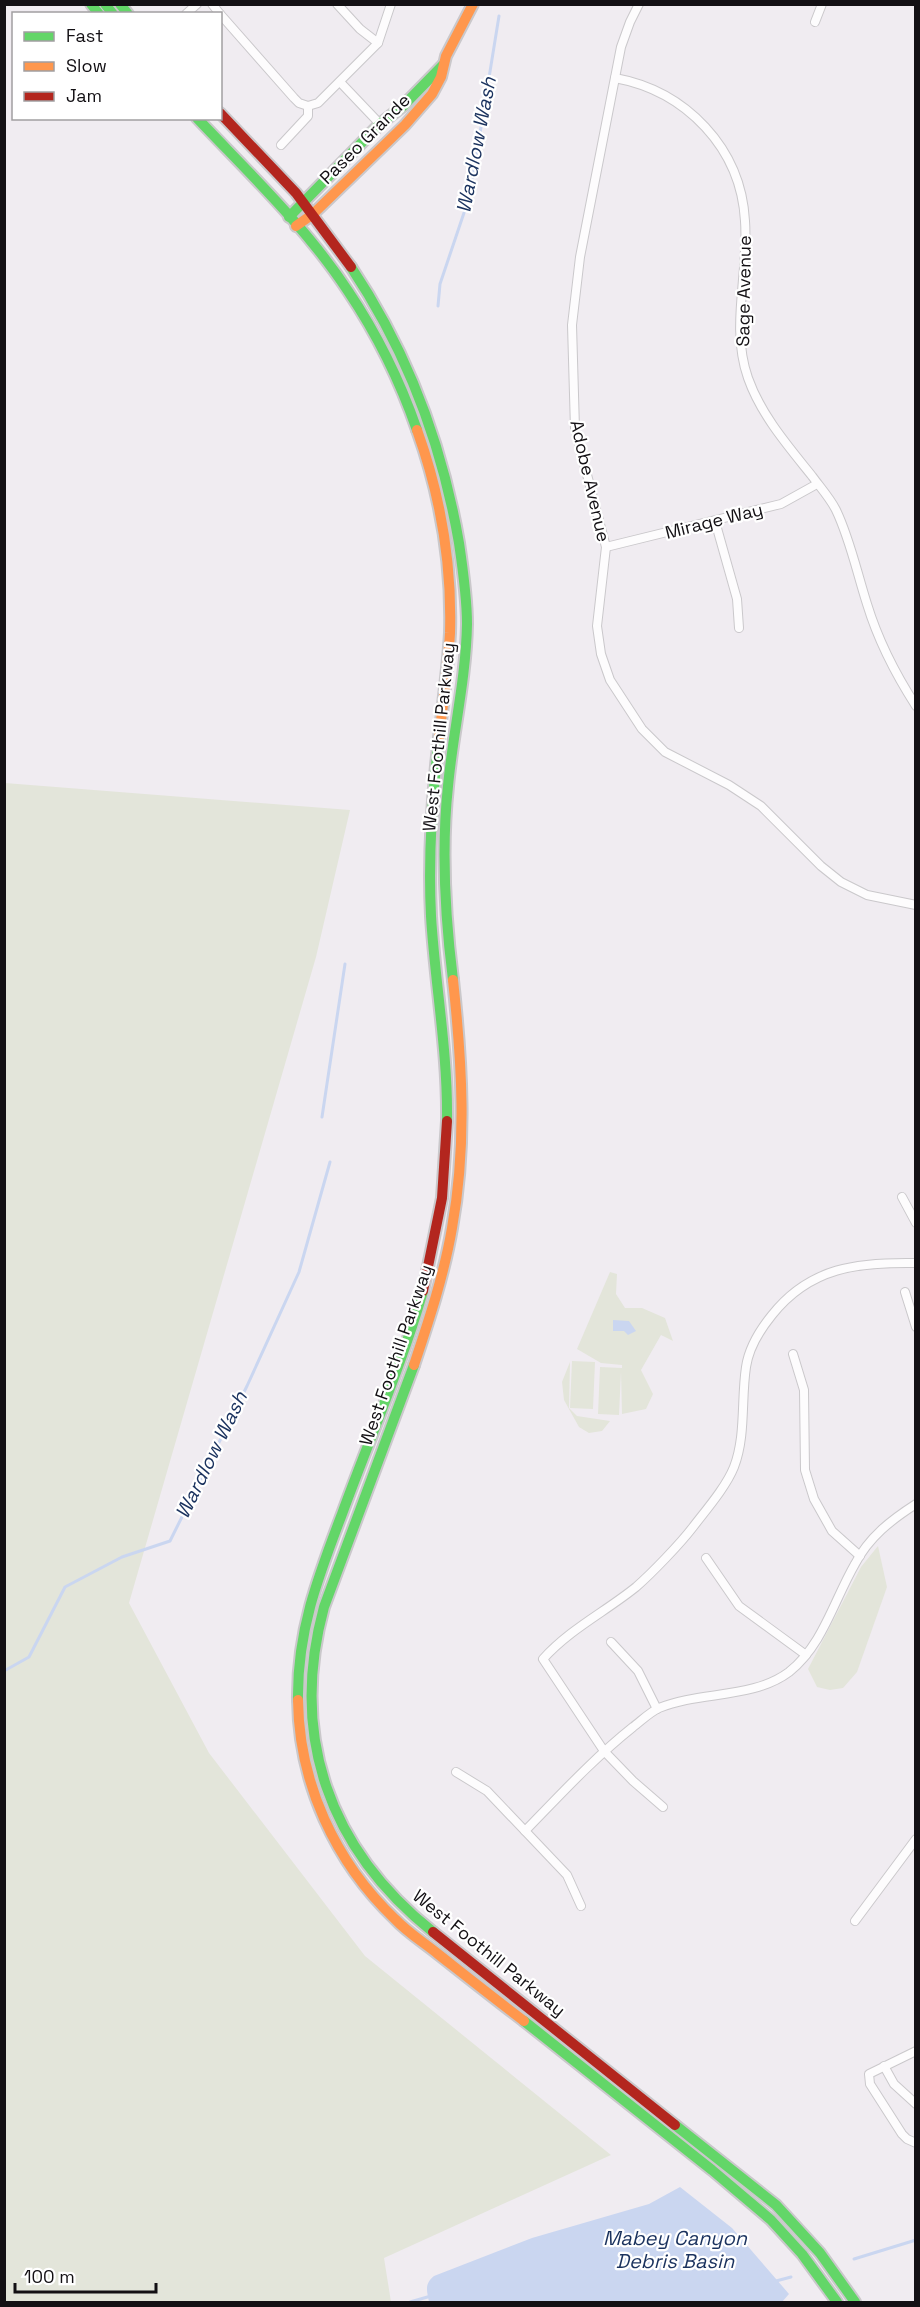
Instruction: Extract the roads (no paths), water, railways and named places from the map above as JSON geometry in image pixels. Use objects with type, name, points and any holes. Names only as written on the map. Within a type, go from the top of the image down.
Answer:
[{"type":"main road","name":"Paseo Grande","points":[[293,222],[313,214],[432,94],[441,78],[443,65],[473,4]]},
{"type":"main road","name":"Paseo Grande","points":[[293,222],[304,203],[380,124],[403,106],[443,65]]},
{"type":"main road","name":"West Foothill Parkway","points":[[222,115],[313,214],[365,285],[391,331],[431,423],[449,485],[462,565],[467,620],[450,764],[444,866],[446,924],[462,1082],[459,1173],[452,1226],[426,1330],[342,1553],[316,1640],[311,1695],[312,1721],[317,1752],[327,1788],[348,1835],[366,1865],[410,1913],[758,2189],[798,2226],[855,2302]]},
{"type":"main road","name":"West Foothill Parkway","points":[[199,120],[293,222],[345,286],[387,356],[425,452],[438,506],[444,545],[450,617],[448,663],[433,794],[430,878],[431,922],[445,1048],[447,1093],[447,1141],[443,1188],[432,1251],[411,1328],[315,1585],[306,1616],[297,1671],[296,1706],[298,1732],[306,1770],[325,1824],[355,1874],[375,1900],[418,1939],[656,2126],[771,2220],[802,2254],[837,2302]]},
{"type":"main road","points":[[656,2126],[674,2131],[738,2181],[758,2189]]},
{"type":"street","points":[[337,4],[360,29],[378,43]]},
{"type":"street","points":[[222,16],[294,98],[299,103],[308,106],[318,103],[378,43],[391,4]]},
{"type":"street","name":"Adobe Avenue","points":[[639,4],[621,47],[580,258],[572,325],[575,429],[606,547],[597,626],[601,654],[610,680],[642,729],[665,752],[729,785],[761,806],[821,866],[841,882],[867,896],[915,905]]},
{"type":"street","points":[[815,22],[822,4]]},
{"type":"street","name":"Sage Avenue","points":[[615,78],[651,88],[685,107],[704,124],[729,161],[737,180],[746,221],[740,336],[747,375],[754,394],[768,418],[835,508],[854,560],[867,607],[896,675],[915,706]]},
{"type":"street","points":[[340,82],[380,124]]},
{"type":"street","points":[[281,145],[308,116],[308,106]]},
{"type":"street","name":"Mirage Way","points":[[606,547],[781,504],[817,484]]},
{"type":"street","points":[[715,521],[737,599],[739,628]]},
{"type":"street","points":[[902,1197],[915,1223]]},
{"type":"street","points":[[663,1807],[604,1751],[543,1659],[559,1641],[636,1586],[691,1529],[726,1481],[738,1452],[749,1353],[760,1330],[780,1305],[795,1290],[826,1274],[877,1263],[915,1263]]},
{"type":"street","points":[[905,1292],[915,1327]]},
{"type":"street","points":[[794,1354],[804,1390],[805,1470],[814,1499],[832,1531],[860,1556]]},
{"type":"street","points":[[525,1831],[604,1751],[657,1709],[759,1686],[788,1673],[806,1655],[822,1630],[860,1556],[875,1535],[891,1520],[915,1504]]},
{"type":"street","points":[[706,1558],[739,1606],[806,1655]]},
{"type":"street","points":[[611,1642],[638,1671],[657,1709]]},
{"type":"street","points":[[456,1772],[487,1791],[567,1875],[581,1906]]},
{"type":"street","points":[[855,1921],[915,1839]]},
{"type":"street","points":[[915,2051],[869,2074],[870,2084],[902,2134],[906,2139],[915,2143]]},
{"type":"street","points":[[884,2066],[894,2084],[915,2104]]},
{"type":"water","points":[[613,1320],[629,1321],[636,1331],[628,1335],[624,1331],[613,1331]]},
{"type":"water","name":"Mabey Canyon Debris Basin","points":[[680,2187],[732,2228],[789,2294],[782,2302],[429,2302],[427,2285],[434,2276],[532,2238],[649,2204]]},
{"type":"waterway","name":"Wardlow Wash","points":[[438,306],[440,284],[470,195],[499,16]]},
{"type":"waterway","name":"Wardlow Wash","points":[[322,1117],[345,964]]},
{"type":"waterway","name":"Wardlow Wash","points":[[4,1671],[29,1657],[65,1587],[122,1557],[170,1541],[247,1386],[299,1272],[330,1162]]},
{"type":"waterway","points":[[854,2259],[916,2240]]},
{"type":"waterway","points":[[776,2281],[791,2277]]},
{"type":"waterway","points":[[410,2302],[431,2296]]}]
